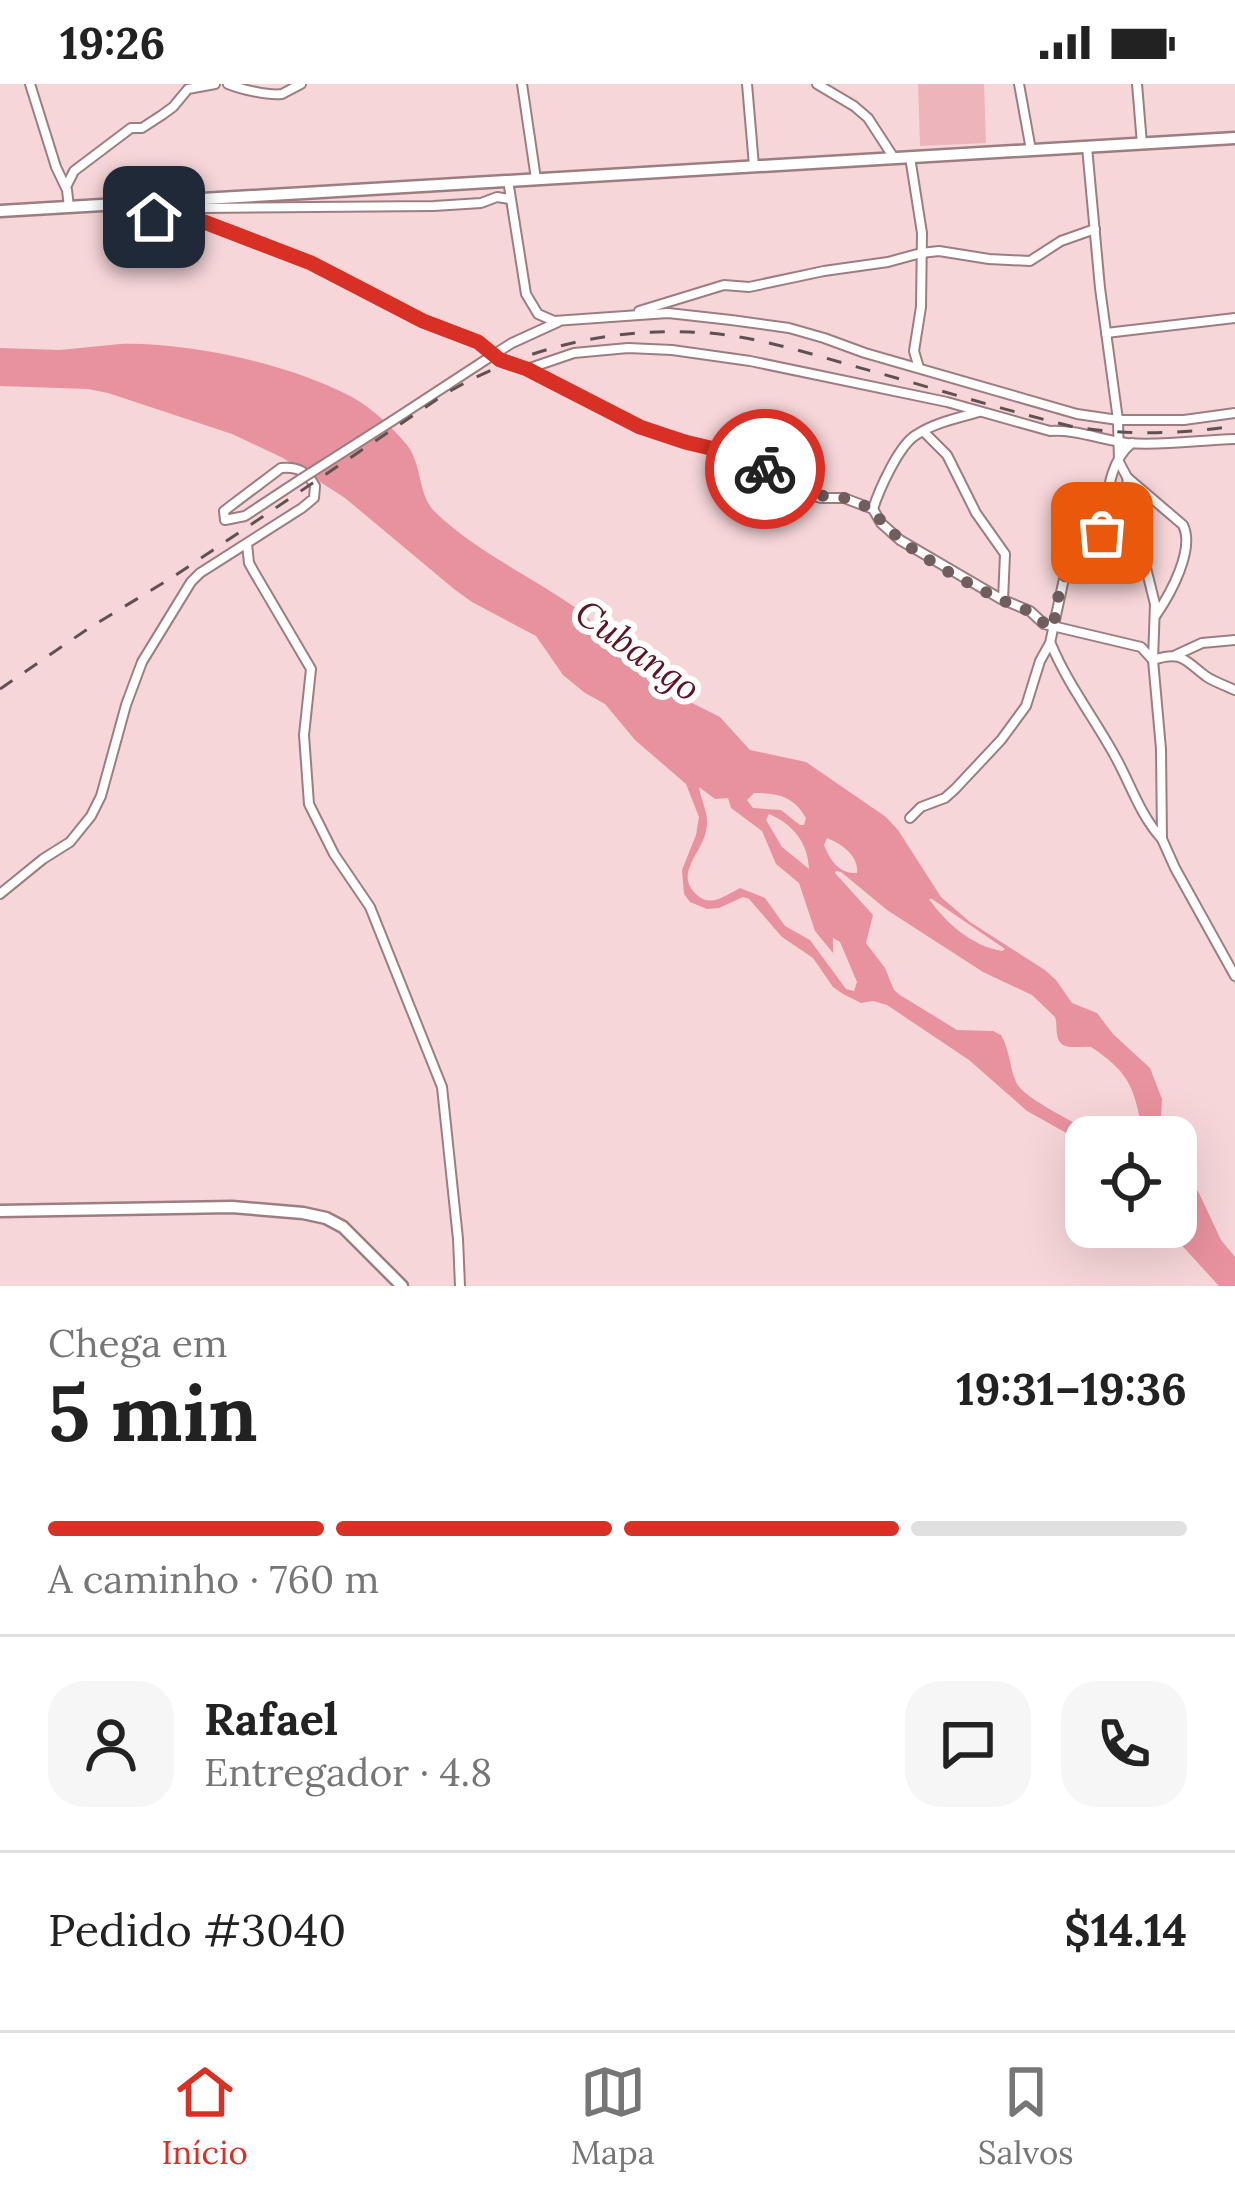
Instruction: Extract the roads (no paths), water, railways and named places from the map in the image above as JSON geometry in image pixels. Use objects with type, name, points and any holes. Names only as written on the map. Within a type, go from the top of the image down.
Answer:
[{"type":"main road","points":[[0,211],[1235,138]]},
{"type":"main road","points":[[0,1211],[232,1207],[304,1213],[343,1228],[402,1286]]},
{"type":"street","points":[[30,84],[69,207]]},
{"type":"street","points":[[66,189],[74,171],[131,128],[142,128],[169,110],[188,89],[215,84]]},
{"type":"street","points":[[228,84],[275,94],[301,84]]},
{"type":"street","points":[[521,84],[536,179]]},
{"type":"street","points":[[747,84],[754,166]]},
{"type":"street","points":[[817,84],[868,118],[894,158]]},
{"type":"street","points":[[1019,84],[1031,150]]},
{"type":"street","points":[[1137,84],[1142,144]]},
{"type":"street","points":[[1087,147],[1119,461],[1127,477],[1155,604],[1153,660],[1162,839]]},
{"type":"street","points":[[910,157],[922,233],[921,307],[914,350],[919,368]]},
{"type":"street","points":[[508,180],[526,294],[538,314],[560,322]]},
{"type":"street","points":[[66,189],[88,202],[105,204],[118,218],[199,220],[311,263],[423,321],[478,342],[494,356],[640,427],[748,457],[807,494],[844,498],[873,509],[880,523],[900,540],[1030,611],[1044,624],[1142,647],[1153,660]]},
{"type":"street","points":[[172,217],[200,208],[434,206],[481,203],[497,196],[510,199]]},
{"type":"street","points":[[634,314],[724,285],[749,286],[939,250],[1030,260],[1061,241],[1095,229]]},
{"type":"street","points":[[0,894],[83,830],[101,796],[142,662],[191,582],[311,501],[313,483],[299,469],[281,468],[224,511],[225,520],[238,519],[301,479],[392,421],[494,356],[523,338],[560,322],[668,313],[789,328],[1061,411],[1118,420],[1184,420],[1235,413]]},
{"type":"street","points":[[1106,333],[1235,318]]},
{"type":"street","points":[[527,369],[587,351],[672,350],[750,361],[1050,431],[1132,443],[1235,440]]},
{"type":"street","points":[[873,509],[889,469],[911,437],[980,412]]},
{"type":"street","points":[[924,432],[947,455],[976,512],[1005,554],[1003,600]]},
{"type":"street","points":[[910,818],[921,807],[945,798],[1029,702],[1050,643],[1068,568],[1099,543],[1113,470],[1132,443]]},
{"type":"street","points":[[1127,477],[1183,525],[1187,535],[1187,548],[1155,617]]},
{"type":"street","points":[[247,544],[249,563],[311,669],[304,735],[309,804],[334,854],[370,907],[442,1087],[460,1286]]},
{"type":"street","points":[[1153,660],[1202,643],[1235,640]]},
{"type":"street","points":[[1050,643],[1235,976]]},
{"type":"street","points":[[1175,655],[1235,690]]},
{"type":"railway","points":[[0,689],[445,394],[503,365],[563,345],[625,334],[710,333],[810,354],[1070,426],[1152,433],[1235,426]]},
{"type":"water label","name":"Cubango","points":[[638,650]]}]
